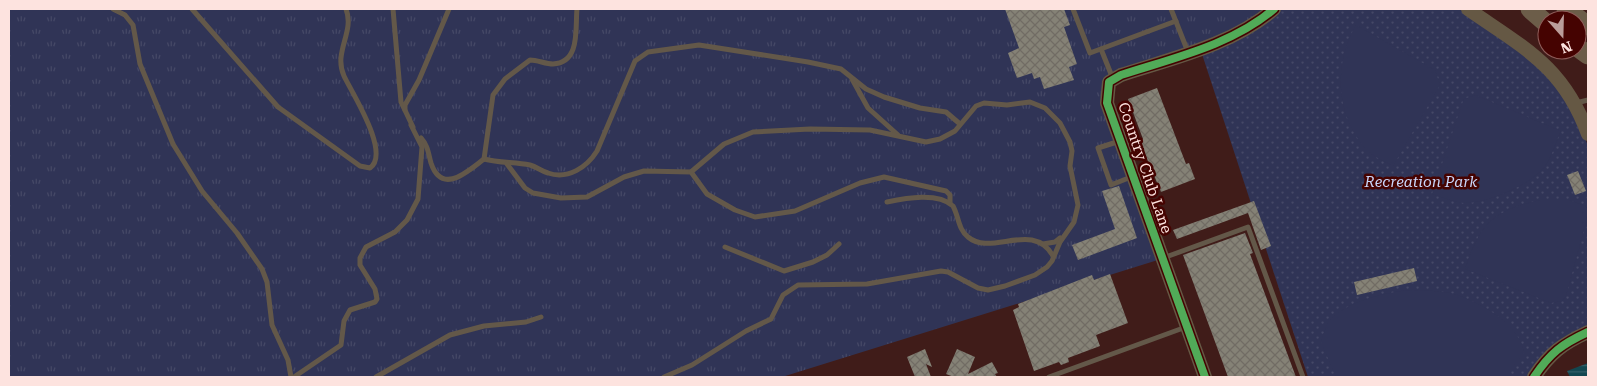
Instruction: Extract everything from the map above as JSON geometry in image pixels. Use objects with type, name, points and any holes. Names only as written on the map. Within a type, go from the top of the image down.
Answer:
[{"type":"highway","points":[[1566,9],[1588,26]]},
{"type":"street","points":[[1113,79],[1188,53],[1250,27],[1274,9]]},
{"type":"street","points":[[1468,9],[1541,60],[1582,101],[1588,134]]},
{"type":"street","name":"Country Club Lane","points":[[1113,79],[1109,82],[1107,103],[1204,377]]},
{"type":"street","points":[[1534,377],[1548,358],[1565,342],[1588,332]]},
{"type":"lane","points":[[113,9],[124,15],[133,25],[140,64],[173,144],[202,192],[237,233],[262,268],[270,294],[272,325],[288,360],[292,377],[341,346],[344,321],[350,310],[375,302],[377,299],[375,289],[360,264],[361,252],[395,232],[407,220],[416,205],[420,191],[422,147],[405,113],[398,86],[393,9]]},
{"type":"lane","points":[[192,9],[278,107],[360,166],[370,168],[376,159],[373,135],[342,69],[342,48],[350,26],[346,9]]},
{"type":"lane","points":[[405,113],[404,105],[420,80],[449,9]]},
{"type":"lane","points":[[411,125],[428,146],[434,170],[442,177],[450,180],[459,178],[484,159],[491,102],[499,86],[530,60],[554,64],[567,59],[575,45],[577,9]]},
{"type":"lane","points":[[1073,9],[1090,54],[1176,21]]},
{"type":"lane","points":[[1171,9],[1188,53]]},
{"type":"lane","points":[[484,159],[507,164],[535,166],[547,173],[557,175],[580,169],[590,162],[597,151],[635,61],[648,52],[706,45],[841,69],[874,93],[920,108],[946,112],[960,124]]},
{"type":"lane","points":[[1102,49],[1113,79]]},
{"type":"lane","points":[[664,377],[692,365],[746,331],[771,319],[783,296],[798,284],[867,284],[941,271],[948,272],[978,288],[995,289],[1040,272],[1047,267],[1074,222],[1078,211],[1070,166],[1072,151],[1065,131],[1051,113],[1037,103],[1007,105],[984,103],[976,106],[946,137],[926,142],[915,142],[899,135],[868,108],[850,76]]},
{"type":"lane","points":[[507,164],[525,188],[533,193],[561,198],[587,197],[624,176],[644,170],[691,172],[724,144],[753,132],[839,129],[899,135]]},
{"type":"lane","points":[[1120,141],[1098,148],[1111,185],[1133,176]]},
{"type":"lane","points":[[691,172],[708,194],[735,210],[755,217],[795,211],[860,183],[884,177],[946,190],[950,195],[950,203],[956,211],[964,233],[977,243],[986,244],[1013,239],[1042,244],[1055,242],[1064,236]]},
{"type":"lane","points":[[887,202],[916,198],[950,203]]},
{"type":"lane","points":[[1161,259],[1248,228],[1303,377]]},
{"type":"lane","points":[[726,247],[784,271],[813,262],[827,255],[839,244]]},
{"type":"lane","points":[[1042,244],[1050,249],[1053,256]]},
{"type":"lane","points":[[376,377],[450,335],[484,326],[526,322],[541,317]]},
{"type":"lane","points":[[1049,377],[1186,327]]},
{"type":"green space","points":[[9,9],[1271,9],[1263,18],[1109,87],[1161,259],[782,377],[9,377]]},
{"type":"green space","name":"Recreation Park","points":[[1271,9],[1469,9],[1537,58],[1574,108],[1588,146],[1588,330],[1529,377],[1308,377],[1200,48]]},
{"type":"green space","points":[[1356,25],[1435,70],[1440,85],[1393,166],[1364,147],[1347,119],[1341,87],[1341,71],[1344,55]]},
{"type":"green space","points":[[1475,95],[1561,131],[1547,163],[1532,178],[1522,185],[1499,195],[1476,202],[1462,203],[1432,194],[1464,99]]},
{"type":"green space","points":[[1540,200],[1569,200],[1588,207],[1588,215],[1566,296],[1562,301],[1551,303],[1465,269],[1476,240],[1490,221],[1511,209]]},
{"type":"green space","points":[[1413,290],[1449,293],[1480,305],[1500,317],[1508,325],[1516,334],[1524,353],[1504,377],[1336,377],[1321,342],[1328,323],[1344,309],[1367,299],[1379,295]]},
{"type":"shaded area","points":[[1588,363],[1588,377],[1570,377],[1567,371]]},
{"type":"building","points":[[1005,9],[1064,9],[1070,25],[1064,27],[1077,64],[1069,67],[1074,80],[1044,89],[1040,77],[1034,79],[1032,73],[1017,78],[1008,53],[1019,48]]},
{"type":"building","points":[[1157,88],[1186,164],[1189,163],[1195,179],[1161,192],[1140,142],[1143,139],[1128,99]]},
{"type":"building","points":[[1578,171],[1586,191],[1575,195],[1567,175]]},
{"type":"building","points":[[1119,186],[1137,238],[1078,260],[1072,245],[1115,229],[1102,191]]},
{"type":"building","points":[[1254,201],[1271,246],[1261,250],[1248,213],[1177,239],[1173,230]]},
{"type":"building","points":[[1245,233],[1253,253],[1250,254],[1296,377],[1228,377],[1183,255]]},
{"type":"building","points":[[1414,268],[1417,281],[1357,295],[1354,282]]},
{"type":"building","points":[[1110,274],[1128,323],[1096,335],[1100,346],[1068,358],[1069,362],[1061,365],[1059,362],[1034,371],[1013,310],[1019,307],[1018,304],[1092,275],[1094,280]]},
{"type":"building","points":[[925,349],[932,367],[926,364],[931,377],[915,377],[907,357]]},
{"type":"building","points":[[957,349],[975,357],[968,374],[992,362],[998,373],[995,374],[997,377],[954,377],[946,374]]},
{"type":"cycle path","points":[[1205,377],[1107,103],[1109,82],[1121,75],[1221,41],[1240,32],[1274,9]]},
{"type":"cycle path","points":[[1534,377],[1557,350],[1588,332]]}]
